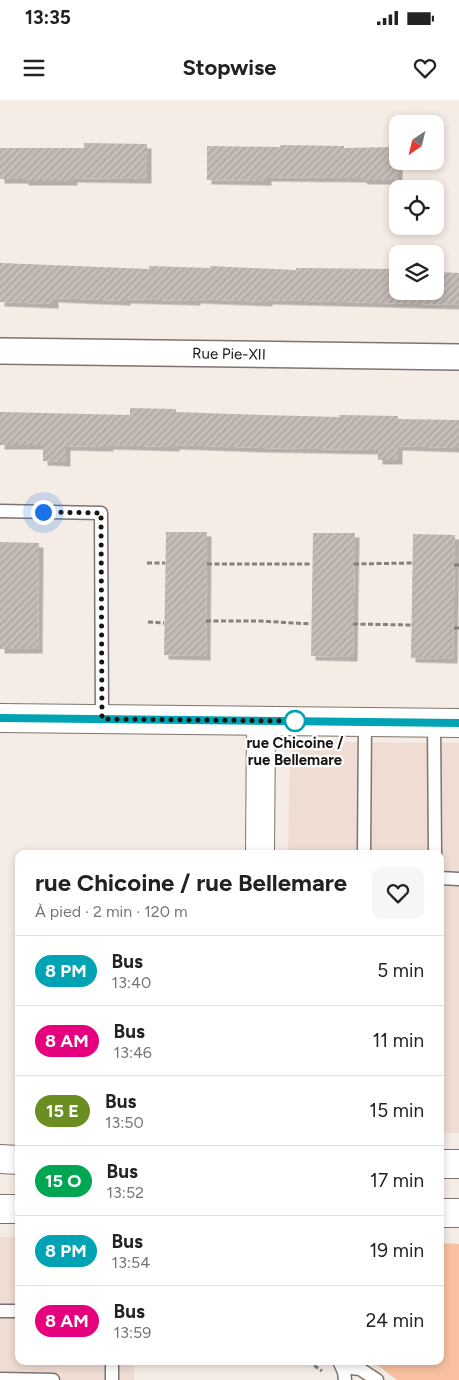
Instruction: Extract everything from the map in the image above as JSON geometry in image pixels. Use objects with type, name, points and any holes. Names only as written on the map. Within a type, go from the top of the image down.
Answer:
[{"type":"main road","points":[[0,718],[446,723]]},
{"type":"main road","points":[[260,850],[261,721]]},
{"type":"main road","points":[[0,1159],[15,1160]]},
{"type":"main road","points":[[444,1164],[459,1164]]},
{"type":"main road","points":[[0,1209],[15,1209]]},
{"type":"main road","points":[[444,1213],[459,1213]]},
{"type":"street","name":"Rue Pie-XII","points":[[0,351],[459,357]]},
{"type":"lane","points":[[0,511],[101,513],[102,719]]},
{"type":"lane","points":[[364,850],[365,722]]},
{"type":"lane","points":[[435,850],[446,723]]},
{"type":"lane","points":[[444,878],[459,879]]},
{"type":"lane","points":[[0,1311],[15,1311]]},
{"type":"lane","points":[[112,1365],[112,1380]]},
{"type":"lane","points":[[341,1365],[345,1380]]},
{"type":"lane","points":[[345,1365],[360,1369],[377,1380]]},
{"type":"lane","points":[[0,1379],[53,1380]]},
{"type":"path","points":[[147,563],[165,563]]},
{"type":"path","points":[[354,564],[413,563]]},
{"type":"path","points":[[207,564],[312,564]]},
{"type":"path","points":[[206,621],[260,621],[311,624]]},
{"type":"path","points":[[148,622],[164,623]]},
{"type":"path","points":[[353,624],[412,625]]},
{"type":"path","points":[[454,628],[459,628]]},
{"type":"path","points":[[313,1365],[324,1373]]},
{"type":"shaded area","points":[[298,742],[459,743],[459,1133],[444,1133],[444,850],[288,850],[290,755],[292,748]]},
{"type":"shaded area","points":[[0,1237],[15,1237],[15,1365],[134,1365],[134,1380],[0,1380]]},
{"type":"shaded area","points":[[444,1243],[459,1244],[459,1380],[397,1380],[377,1365],[444,1365]]},
{"type":"building","points":[[84,143],[147,144],[147,179],[73,178],[73,181],[24,181],[24,179],[0,179],[0,148],[84,148]]},
{"type":"building","points":[[280,145],[344,146],[344,148],[389,147],[389,170],[398,170],[398,180],[267,177],[267,181],[207,180],[207,146],[280,147]]},
{"type":"building","points":[[0,263],[149,269],[149,266],[210,268],[210,266],[296,270],[296,268],[389,269],[389,300],[444,300],[444,272],[459,273],[459,305],[196,299],[196,301],[126,299],[126,301],[54,298],[54,304],[0,302]]},
{"type":"building","points":[[130,408],[176,409],[176,412],[339,417],[339,415],[398,416],[398,419],[459,420],[459,448],[398,446],[398,460],[378,460],[378,450],[175,445],[175,447],[66,446],[66,462],[43,461],[43,445],[0,445],[0,412],[130,415]]},
{"type":"building","points":[[166,532],[207,532],[206,656],[164,655]]},
{"type":"building","points":[[313,533],[355,533],[353,657],[311,656]]},
{"type":"building","points":[[413,534],[455,535],[453,659],[411,658]]},
{"type":"building","points":[[0,542],[39,543],[38,649],[0,649]]},
{"type":"bus line","points":[[0,718],[459,723]]},
{"type":"place","name":"rue Chicoine / rue Bellemare","points":[[295,721]]},
{"type":"route","points":[[43,512],[101,513],[102,719],[295,721]]}]
